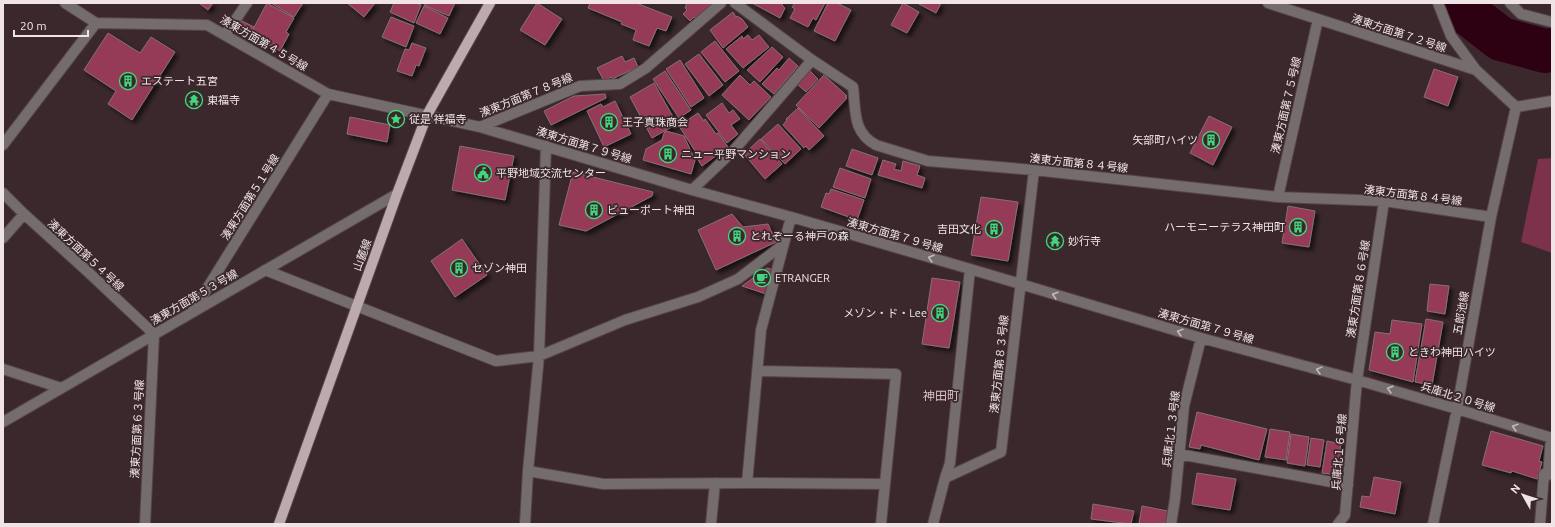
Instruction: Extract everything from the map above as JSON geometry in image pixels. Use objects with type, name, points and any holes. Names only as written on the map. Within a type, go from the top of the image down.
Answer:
[{"type":"main road","name":"山麓線","points":[[279,524],[397,194],[427,115],[490,3]]},
{"type":"street","points":[[3,145],[96,23],[65,3]]},
{"type":"street","points":[[225,34],[247,3]]},
{"type":"street","name":"湊東方面第７８号線","points":[[480,127],[580,86],[620,84],[646,68],[721,3]]},
{"type":"street","name":"湊東方面第８４号線","points":[[734,3],[812,60],[853,87],[856,121],[866,138],[876,145],[928,161],[1034,170],[1278,196],[1384,201],[1491,217]]},
{"type":"street","name":"湊東方面第７２号線","points":[[1268,3],[1476,70]]},
{"type":"street","points":[[1438,3],[1451,36],[1476,70],[1516,107],[1552,100]]},
{"type":"street","points":[[1510,3],[1521,14],[1552,22]]},
{"type":"street","name":"湊東方面第７５号線","points":[[1278,196],[1318,19]]},
{"type":"street","name":"湊東方面第４５号線","points":[[96,23],[207,25],[328,94],[427,115]]},
{"type":"street","points":[[692,190],[734,150],[812,60]]},
{"type":"street","name":"湊東方面第５１号線","points":[[192,312],[328,94]]},
{"type":"street","name":"五郎池線","points":[[1433,524],[1457,409],[1491,217],[1516,107]]},
{"type":"street","name":"湊東方面第７９号線","points":[[427,115],[480,127],[1202,338],[1357,380]]},
{"type":"street","points":[[525,524],[528,471],[539,356],[546,146]]},
{"type":"street","name":"湊東方面第８３号線","points":[[945,478],[1001,452],[1034,170]]},
{"type":"street","name":"湊東方面第５４号線","points":[[3,193],[154,334]]},
{"type":"street","name":"湊東方面第５３号線","points":[[3,422],[397,194]]},
{"type":"street","name":"湊東方面第８６号線","points":[[1357,380],[1384,201]]},
{"type":"street","points":[[3,238],[24,214]]},
{"type":"street","points":[[747,483],[761,330],[791,217]]},
{"type":"street","points":[[265,270],[496,361],[539,356],[625,320],[698,297],[738,279],[784,244]]},
{"type":"street","points":[[933,524],[950,463],[970,269]]},
{"type":"street","name":"湊東方面第６３号線","points":[[145,524],[154,334]]},
{"type":"street","name":"兵庫北１３号線","points":[[1171,524],[1175,499],[1184,406],[1202,338]]},
{"type":"street","points":[[3,369],[61,388]]},
{"type":"street","points":[[757,371],[896,374],[880,524]]},
{"type":"street","name":"兵庫北２０号線","points":[[1357,380],[1552,438]]},
{"type":"street","name":"兵庫北１６号線","points":[[1338,524],[1345,515],[1357,380]]},
{"type":"street","points":[[1540,524],[1544,474],[1548,475],[1552,438]]},
{"type":"street","points":[[1179,454],[1348,485]]},
{"type":"street","points":[[528,471],[603,484],[885,484]]},
{"type":"street","points":[[711,524],[715,483]]},
{"type":"shaded area","points":[[1552,158],[1552,253],[1521,242],[1538,159]]},
{"type":"building","points":[[199,3],[213,3],[208,10]]},
{"type":"building","points":[[267,3],[294,18],[286,32],[289,34],[280,51],[250,35]]},
{"type":"building","points":[[271,3],[303,3],[294,17]]},
{"type":"building","points":[[347,3],[375,3],[364,17]]},
{"type":"building","points":[[394,3],[415,3],[421,5],[414,23],[390,12]]},
{"type":"building","points":[[425,3],[455,3],[449,16],[424,5]]},
{"type":"building","points":[[537,3],[562,19],[545,45],[520,30]]},
{"type":"building","points":[[590,3],[636,3],[672,17],[666,31],[657,28],[649,46],[633,40],[636,30],[621,24],[622,22],[588,8]]},
{"type":"building","points":[[687,3],[712,3],[695,19],[694,17],[690,21],[683,14],[687,10],[685,8]]},
{"type":"building","points":[[752,3],[783,3],[782,5],[785,8],[780,18]]},
{"type":"building","points":[[795,3],[825,3],[816,20],[813,18],[808,27],[790,18],[795,9],[792,7]]},
{"type":"building","points":[[828,3],[837,3],[851,10],[835,41],[814,31]]},
{"type":"building","points":[[903,3],[919,12],[907,33],[891,25]]},
{"type":"building","points":[[917,3],[941,3],[936,13]]},
{"type":"building","points":[[424,6],[448,18],[440,34],[416,23]]},
{"type":"building","points":[[733,12],[736,17],[737,16],[742,19],[748,27],[723,48],[710,30]]},
{"type":"building","points":[[391,17],[414,26],[406,47],[382,37]]},
{"type":"building","points":[[242,21],[254,27],[250,35],[238,28]]},
{"type":"building","name":"エステート五宮","points":[[108,33],[140,53],[151,37],[175,52],[132,120],[108,104],[116,91],[84,70]]},
{"type":"building","points":[[748,35],[752,40],[759,35],[769,47],[743,68],[726,49],[742,36],[743,39]]},
{"type":"building","points":[[715,41],[739,71],[725,82],[701,52]]},
{"type":"building","points":[[412,43],[426,48],[419,66],[416,65],[412,76],[397,71],[405,49],[409,50]]},
{"type":"building","points":[[772,47],[783,57],[760,82],[747,70]]},
{"type":"building","points":[[699,54],[723,85],[709,96],[685,64]]},
{"type":"building","points":[[622,56],[625,62],[634,58],[638,67],[604,81],[597,68]]},
{"type":"building","points":[[789,58],[798,66],[774,94],[762,84],[777,68],[779,70]]},
{"type":"building","points":[[680,60],[704,98],[691,107],[666,69]]},
{"type":"building","points":[[1434,69],[1458,77],[1448,106],[1424,97]]},
{"type":"building","points":[[809,70],[818,79],[806,92],[797,84]]},
{"type":"building","points":[[665,71],[691,110],[679,118],[653,79]]},
{"type":"building","points":[[740,75],[750,85],[754,81],[771,97],[749,120],[722,95]]},
{"type":"building","points":[[824,75],[847,96],[845,97],[847,98],[819,128],[796,105]]},
{"type":"building","points":[[654,83],[677,124],[652,138],[630,97]]},
{"type":"building","points":[[605,94],[606,98],[551,125],[544,111],[574,96]]},
{"type":"building","name":"王子真珠商会","points":[[615,101],[631,134],[604,147],[587,111],[601,104],[603,107]]},
{"type":"building","points":[[722,103],[729,113],[733,110],[740,119],[731,125],[738,134],[727,143],[706,115]]},
{"type":"building","points":[[798,108],[824,136],[809,150],[806,146],[804,148],[783,125],[787,120],[786,119]]},
{"type":"building","points":[[698,113],[704,121],[705,119],[716,134],[718,133],[728,147],[702,166],[695,155],[697,154],[679,126]]},
{"type":"building","name":"矢部町ハイツ","points":[[1209,116],[1232,127],[1213,165],[1190,153]]},
{"type":"building","points":[[350,117],[390,125],[387,142],[347,134]]},
{"type":"building","points":[[778,124],[801,149],[785,164],[761,139]]},
{"type":"building","name":"ニュー平野マンション","points":[[666,131],[684,136],[695,160],[691,174],[643,160],[646,149],[662,140]]},
{"type":"building","points":[[760,139],[782,164],[765,179],[744,154]]},
{"type":"building","name":"平野地域交流センター","points":[[460,146],[514,156],[505,200],[452,190]]},
{"type":"building","points":[[852,149],[878,158],[872,175],[846,166]]},
{"type":"building","points":[[883,160],[896,164],[894,169],[901,171],[903,161],[920,166],[917,175],[925,178],[922,188],[878,175]]},
{"type":"building","points":[[840,168],[871,179],[865,198],[833,187]]},
{"type":"building","name":"ビューポート神田","points":[[573,172],[653,192],[652,196],[586,231],[559,225]]},
{"type":"building","points":[[831,189],[864,200],[857,220],[821,207],[826,193],[829,194]]},
{"type":"building","name":"吉田文化","points":[[981,197],[1018,202],[1008,261],[971,255]]},
{"type":"building","name":"ハーモニーテラス神田町","points":[[1288,206],[1315,211],[1309,247],[1282,243]]},
{"type":"building","name":"とれぞーる神戸の森","points":[[732,214],[743,227],[768,224],[776,242],[716,270],[698,230]]},
{"type":"building","name":"セゾン神田","points":[[462,239],[487,275],[455,297],[431,261]]},
{"type":"building","name":"ETRANGER","points":[[767,268],[774,270],[766,294],[742,286]]},
{"type":"building","name":"メゾン・ド・Lee","points":[[932,278],[960,282],[949,348],[922,344]]},
{"type":"building","points":[[1430,284],[1449,286],[1445,314],[1427,311]]},
{"type":"building","points":[[1426,319],[1443,322],[1432,385],[1415,382]]},
{"type":"building","name":"ときわ神田ハイツ","points":[[1392,320],[1422,324],[1413,382],[1369,370],[1375,332],[1390,334]]},
{"type":"building","points":[[1197,412],[1267,429],[1259,460],[1201,445],[1200,449],[1189,447]]},
{"type":"building","points":[[1270,429],[1290,432],[1286,460],[1265,457]]},
{"type":"building","points":[[1491,431],[1543,446],[1539,461],[1542,462],[1537,479],[1512,471],[1511,473],[1482,465]]},
{"type":"building","points":[[1291,434],[1309,437],[1305,466],[1287,463]]},
{"type":"building","points":[[1311,438],[1324,440],[1320,467],[1307,465]]},
{"type":"building","points":[[1327,441],[1341,444],[1338,475],[1322,473]]},
{"type":"building","points":[[1197,473],[1236,479],[1230,510],[1192,504]]},
{"type":"building","points":[[1374,477],[1401,482],[1395,514],[1360,507],[1362,496],[1370,497]]},
{"type":"building","points":[[1093,504],[1134,511],[1131,524],[1091,519]]},
{"type":"building","points":[[1142,506],[1168,511],[1166,524],[1139,524]]},
{"type":"waterway","points":[[1465,3],[1470,15],[1501,39],[1545,51],[1552,50]]},
{"type":"place","name":"エステート五宮","points":[[128,81]]},
{"type":"place","name":"東福寺","points":[[194,100]]},
{"type":"place","name":"従是 祥福寺","points":[[396,119]]},
{"type":"place","name":"王子真珠商会","points":[[609,122]]},
{"type":"place","name":"矢部町ハイツ","points":[[1211,140]]},
{"type":"place","name":"ニュー平野マンション","points":[[668,154]]},
{"type":"place","name":"平野地域交流センター","points":[[483,173]]},
{"type":"place","name":"ビューポート神田","points":[[594,210]]},
{"type":"place","name":"ハーモニーテラス神田町","points":[[1298,227]]},
{"type":"place","name":"吉田文化","points":[[994,229]]},
{"type":"place","name":"とれぞーる神戸の森","points":[[737,236]]},
{"type":"place","name":"妙行寺","points":[[1055,241]]},
{"type":"place","name":"セゾン神田","points":[[459,268]]},
{"type":"place","name":"ETRANGER","points":[[762,278]]},
{"type":"place","name":"メゾン・ド・Lee","points":[[940,313]]},
{"type":"place","name":"ときわ神田ハイツ","points":[[1395,352]]},
{"type":"district","name":"神田町","points":[[941,396]]}]
